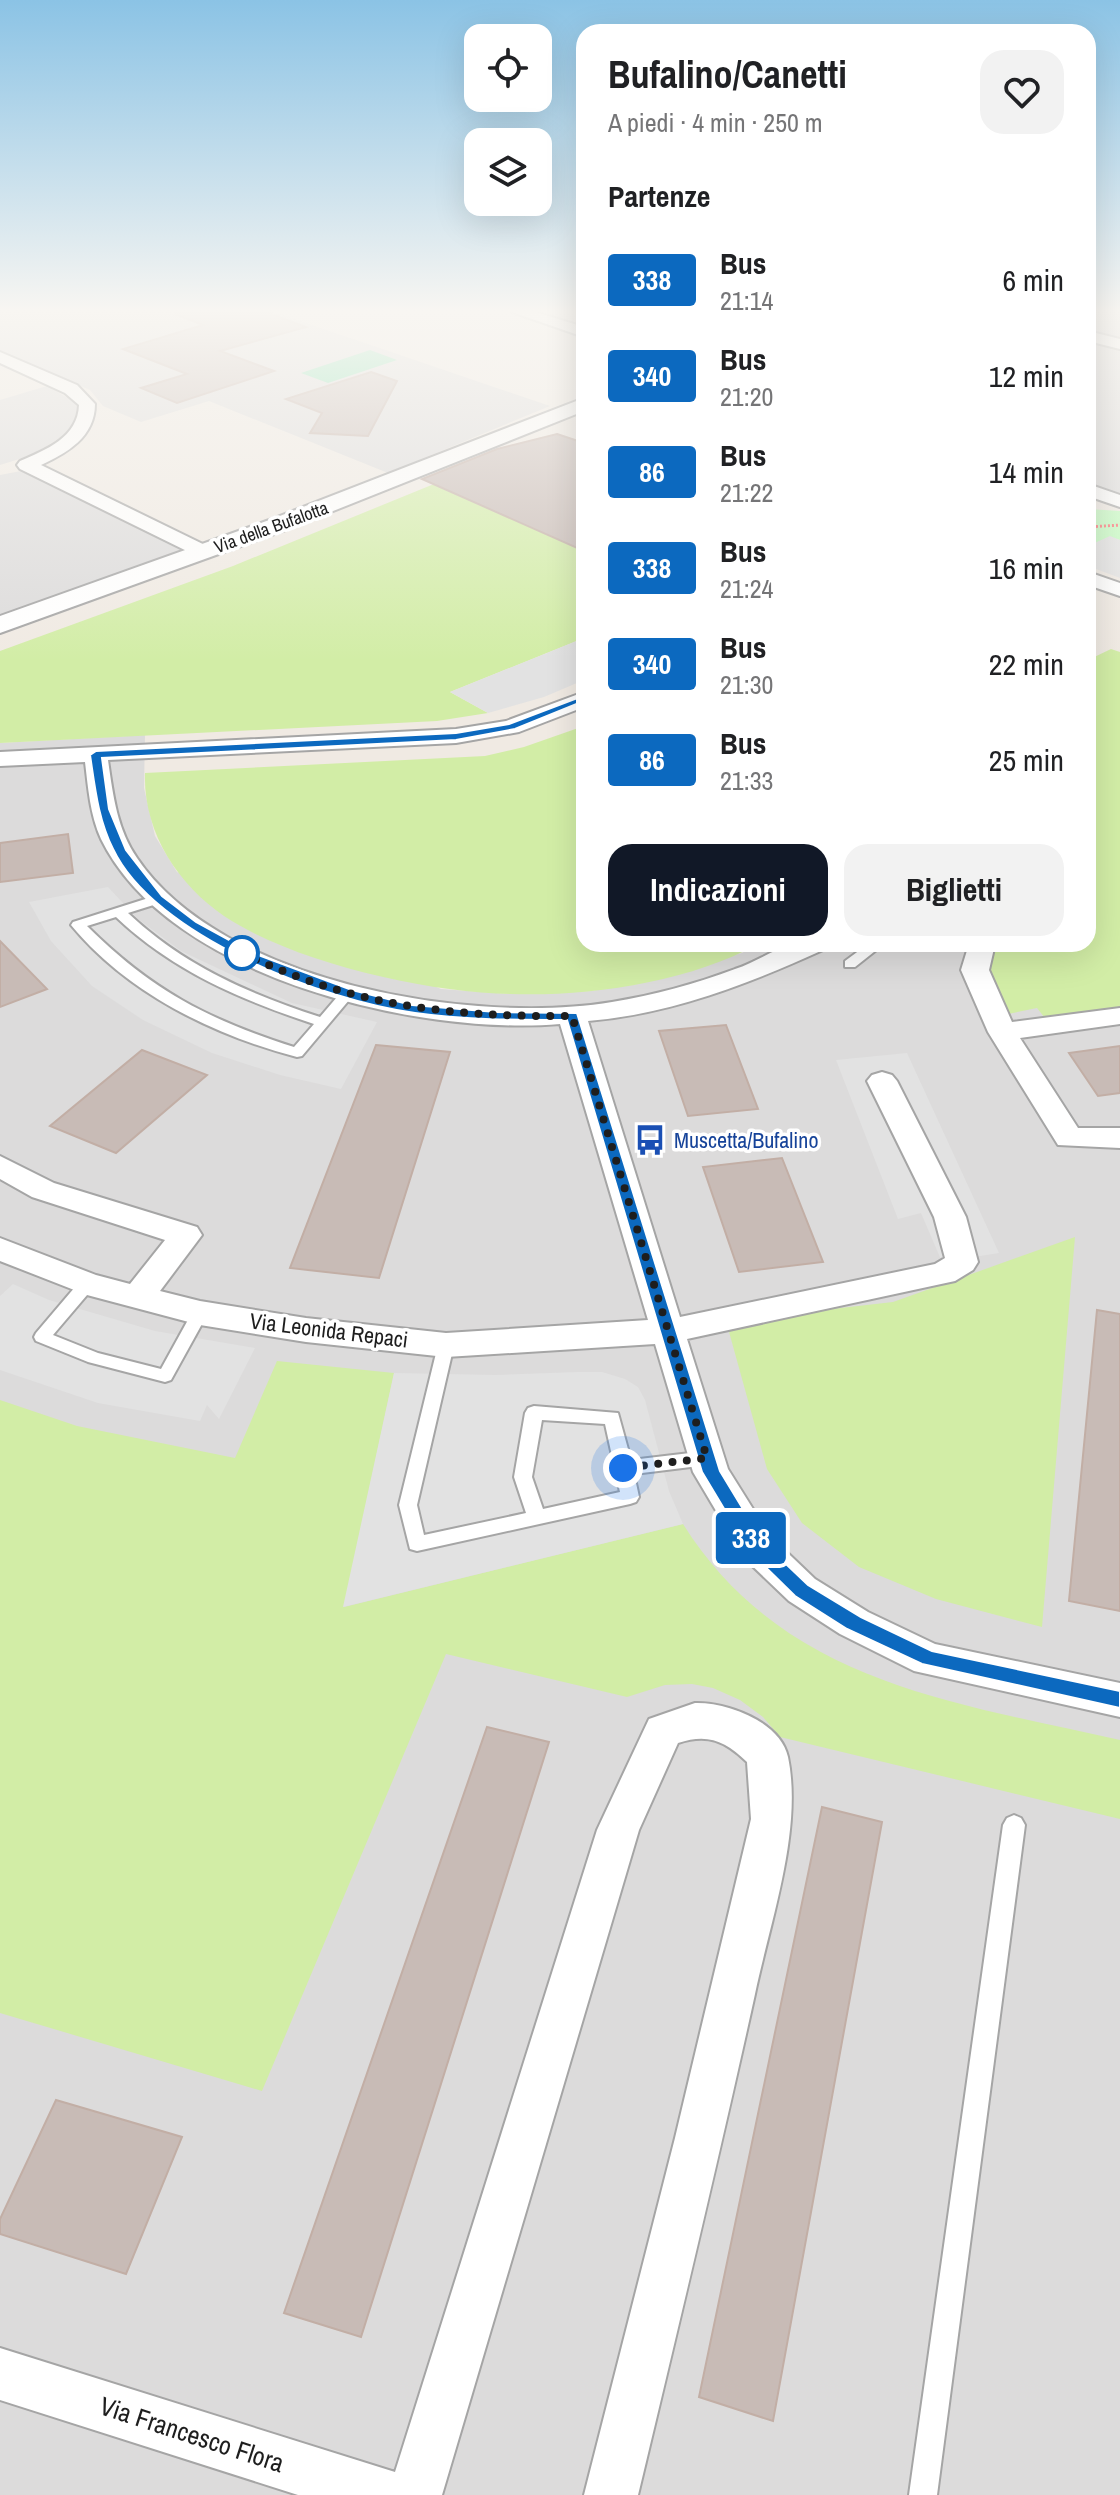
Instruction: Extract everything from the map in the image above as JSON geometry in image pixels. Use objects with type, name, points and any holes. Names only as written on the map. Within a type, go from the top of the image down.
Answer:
[{"type":"street","points":[[79,428],[69,441],[20,466],[204,552]]},
{"type":"street","name":"Via della Bufalotta","points":[[0,625],[204,552],[521,428]]},
{"type":"street","points":[[1096,494],[1120,504]]},
{"type":"street","points":[[1096,503],[1120,504]]},
{"type":"street","points":[[1096,581],[1120,590]]},
{"type":"street","points":[[0,759],[456,736],[511,727],[576,702]]},
{"type":"street","points":[[96,755],[103,809],[112,835],[128,864],[158,899],[192,925],[236,950],[348,993],[445,1013],[572,1016],[684,997],[751,975],[798,952]]},
{"type":"street","points":[[980,952],[975,970],[1002,1032],[1069,1138],[1120,1138]]},
{"type":"street","points":[[572,1016],[711,1472],[757,1547],[802,1590],[854,1623],[928,1659],[1120,1700]]},
{"type":"street","points":[[1002,1032],[1120,1016]]},
{"type":"street","name":"Via Leonida Repaci","points":[[0,1249],[87,1284],[200,1313],[306,1330],[446,1345],[668,1331],[944,1273],[962,1262],[950,1217],[882,1081]]},
{"type":"street","points":[[0,1166],[43,1190],[186,1235],[138,1297]]},
{"type":"street","points":[[415,2495],[618,1830],[663,1731],[688,1720],[711,1719],[730,1724],[747,1735],[767,1755],[772,1819],[699,2138],[611,2495]]},
{"type":"street","name":"Via Francesco Flora","points":[[0,2374],[384,2495]]},
{"type":"lane","points":[[158,899],[78,925],[129,974],[186,1012],[236,1034],[297,1053],[348,993]]},
{"type":"lane","points":[[119,912],[156,944],[195,971],[266,1004],[323,1022]]},
{"type":"lane","points":[[850,964],[866,952]]},
{"type":"lane","points":[[87,1284],[42,1337],[94,1358],[165,1376],[200,1313]]},
{"type":"lane","points":[[446,1345],[408,1505],[417,1544],[630,1497],[612,1418],[534,1413],[523,1477],[537,1517]]},
{"type":"lane","points":[[623,1468],[707,1458]]},
{"type":"lane","points":[[923,2495],[1014,1825]]},
{"type":"path","points":[[1096,526],[1120,525]]},
{"type":"shaded area","points":[[0,428],[72,428],[32,455],[0,465]]},
{"type":"shaded area","points":[[277,428],[496,428],[388,473]]},
{"type":"shaded area","points":[[1096,428],[1120,428],[1120,496],[1096,488]]},
{"type":"shaded area","points":[[21,471],[187,551],[0,617],[0,475]]},
{"type":"shaded area","points":[[1110,536],[1120,540],[1120,578],[1096,569],[1096,542]]},
{"type":"shaded area","points":[[576,641],[576,683],[544,697],[488,713],[450,692]]},
{"type":"shaded area","points":[[145,735],[144,788],[155,836],[177,872],[441,989],[511,994],[592,991],[744,952],[994,952],[1037,1008],[1120,1020],[1120,2495],[0,2495],[0,743]]},
{"type":"shaded area","points":[[108,887],[138,919],[181,951],[292,1003],[377,1022],[341,1089],[280,1075],[212,1053],[143,1020],[92,986],[51,941],[29,902]]},
{"type":"shaded area","points":[[907,1053],[999,1253],[942,1262],[921,1213],[898,1219],[836,1060]]},
{"type":"shaded area","points":[[13,1284],[49,1300],[155,1331],[255,1348],[219,1419],[207,1405],[200,1421],[98,1403],[0,1370],[0,1296]]},
{"type":"shaded area","points":[[602,1372],[638,1387],[645,1400],[669,1491],[683,1524],[343,1607],[394,1373],[496,1375]]},
{"type":"green space","points":[[434,484],[576,547],[576,641],[450,692],[488,713],[437,721],[0,743],[0,651],[233,566]]},
{"type":"green space","points":[[1096,510],[1120,511],[1120,540],[1110,537],[1096,543]]},
{"type":"green space","points":[[1111,649],[1120,652],[1120,1020],[1053,1028],[1037,1008],[998,1016],[975,965],[983,952],[1096,952],[1096,656]]},
{"type":"green space","points":[[576,729],[576,952],[741,952],[670,977],[572,993],[477,992],[362,972],[287,948],[253,933],[207,903],[166,854],[150,815],[146,794],[145,773],[485,756],[524,747]]},
{"type":"green space","points":[[1075,1237],[1042,1627],[936,1599],[859,1567],[802,1523],[767,1469],[726,1321],[893,1302]]},
{"type":"green space","points":[[277,1361],[394,1373],[344,1607],[683,1524],[724,1577],[770,1619],[821,1652],[876,1677],[935,1697],[1120,1740],[1120,1819],[780,1737],[763,1717],[740,1700],[713,1688],[692,1684],[665,1685],[627,1697],[446,1654],[262,2091],[0,2013],[0,1400],[77,1426],[235,1458]]},
{"type":"building","points":[[313,428],[372,428],[368,436],[310,433]]},
{"type":"building","points":[[557,434],[576,440],[576,547],[422,479],[497,449]]},
{"type":"building","points":[[68,834],[73,873],[0,882],[0,843]]},
{"type":"building","points":[[0,941],[47,989],[0,1007]]},
{"type":"building","points":[[726,1025],[758,1109],[688,1116],[659,1031]]},
{"type":"building","points":[[376,1045],[450,1052],[379,1278],[290,1268]]},
{"type":"building","points":[[1120,1046],[1120,1093],[1098,1096],[1069,1053]]},
{"type":"building","points":[[142,1050],[207,1075],[116,1153],[50,1126]]},
{"type":"building","points":[[782,1158],[823,1262],[739,1272],[703,1167]]},
{"type":"building","points":[[1097,1310],[1120,1314],[1120,1611],[1069,1601]]},
{"type":"building","points":[[487,1727],[549,1742],[361,2337],[284,2313]]},
{"type":"building","points":[[822,1807],[882,1822],[773,2421],[699,2397]]},
{"type":"building","points":[[56,2100],[182,2137],[126,2274],[0,2234],[0,2219]]},
{"type":"bus line","name":"338","points":[[576,702],[511,727],[456,736],[96,755],[103,809],[120,851],[158,899],[212,937],[277,969],[348,993],[412,1009],[496,1016],[572,1016],[711,1472],[757,1547],[802,1590],[854,1623],[928,1659],[1120,1700]]},
{"type":"place","name":"Muscetta/Bufalino","points":[[650,1140]]},
{"type":"route","points":[[242,953],[236,950],[277,969],[348,993],[412,1009],[496,1016],[572,1016],[707,1458],[623,1468]]}]
